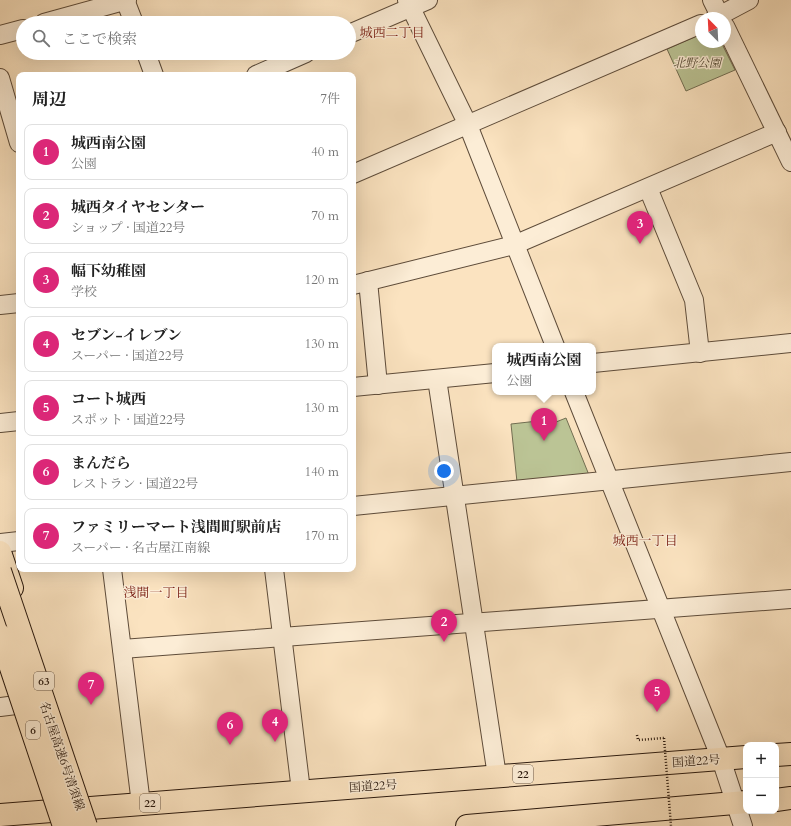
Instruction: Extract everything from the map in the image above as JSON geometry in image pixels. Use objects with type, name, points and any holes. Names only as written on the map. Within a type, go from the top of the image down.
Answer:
[{"type":"main road","name":"63","points":[[0,552],[89,820]]},
{"type":"main road","name":"名古屋高速6号清須線","points":[[0,571],[89,820]]},
{"type":"main road","name":"名古屋高速6号清須線","points":[[0,635],[56,821]]},
{"type":"main road","points":[[0,659],[8,706],[56,821]]},
{"type":"main road","points":[[779,755],[791,754]]},
{"type":"main road","name":"国道22号","points":[[0,815],[56,821],[89,820],[141,804],[743,757]]},
{"type":"main road","points":[[779,800],[791,798]]},
{"type":"main road","points":[[467,826],[505,824],[741,802]]},
{"type":"street","points":[[69,16],[126,0],[132,16]]},
{"type":"street","points":[[356,30],[409,4],[428,0]]},
{"type":"street","points":[[712,0],[717,12]]},
{"type":"street","points":[[731,12],[749,0]]},
{"type":"street","points":[[409,4],[468,125],[554,343]]},
{"type":"street","points":[[356,173],[695,27]]},
{"type":"street","points":[[0,35],[16,30]]},
{"type":"street","points":[[731,42],[791,162]]},
{"type":"street","points":[[149,60],[153,72]]},
{"type":"street","points":[[263,72],[290,60]]},
{"type":"street","points":[[0,78],[16,133]]},
{"type":"street","points":[[378,385],[361,283],[514,245],[777,132]]},
{"type":"street","points":[[648,188],[694,300],[700,353]]},
{"type":"street","points":[[0,305],[16,303]]},
{"type":"street","points":[[596,363],[791,343]]},
{"type":"street","points":[[356,387],[492,373]]},
{"type":"street","points":[[437,379],[475,621],[497,776]]},
{"type":"street","points":[[575,395],[659,608],[721,759],[741,802],[743,826]]},
{"type":"street","points":[[0,422],[16,421]]},
{"type":"street","points":[[356,506],[791,462]]},
{"type":"street","points":[[0,543],[16,541]]},
{"type":"street","points":[[112,572],[141,804]]},
{"type":"street","points":[[274,572],[301,791]]},
{"type":"street","points":[[122,649],[283,638],[475,621],[791,598]]},
{"type":"path","points":[[637,735],[638,740],[664,738],[671,826]]},
{"type":"green space","name":"北野公園","points":[[695,37],[695,48],[724,48],[735,70],[686,91],[667,49]]},
{"type":"green space","points":[[566,418],[589,475],[517,482],[511,424],[538,421],[541,428]]},
{"type":"place","name":"幅下幼稚園","points":[[640,244]]},
{"type":"place","name":"城西南公園","points":[[544,441]]},
{"type":"place","name":"城西タイヤセンター","points":[[444,642]]},
{"type":"place","name":"ファミリーマート浅間町駅前店","points":[[91,705]]},
{"type":"place","name":"コート城西","points":[[657,712]]},
{"type":"place","name":"セブン-イレブン","points":[[275,742]]},
{"type":"place","name":"まんだら","points":[[230,745]]},
{"type":"district","name":"城西二丁目","points":[[392,33]]},
{"type":"district","name":"城西一丁目","points":[[645,541]]},
{"type":"district","name":"浅間一丁目","points":[[156,593]]}]
